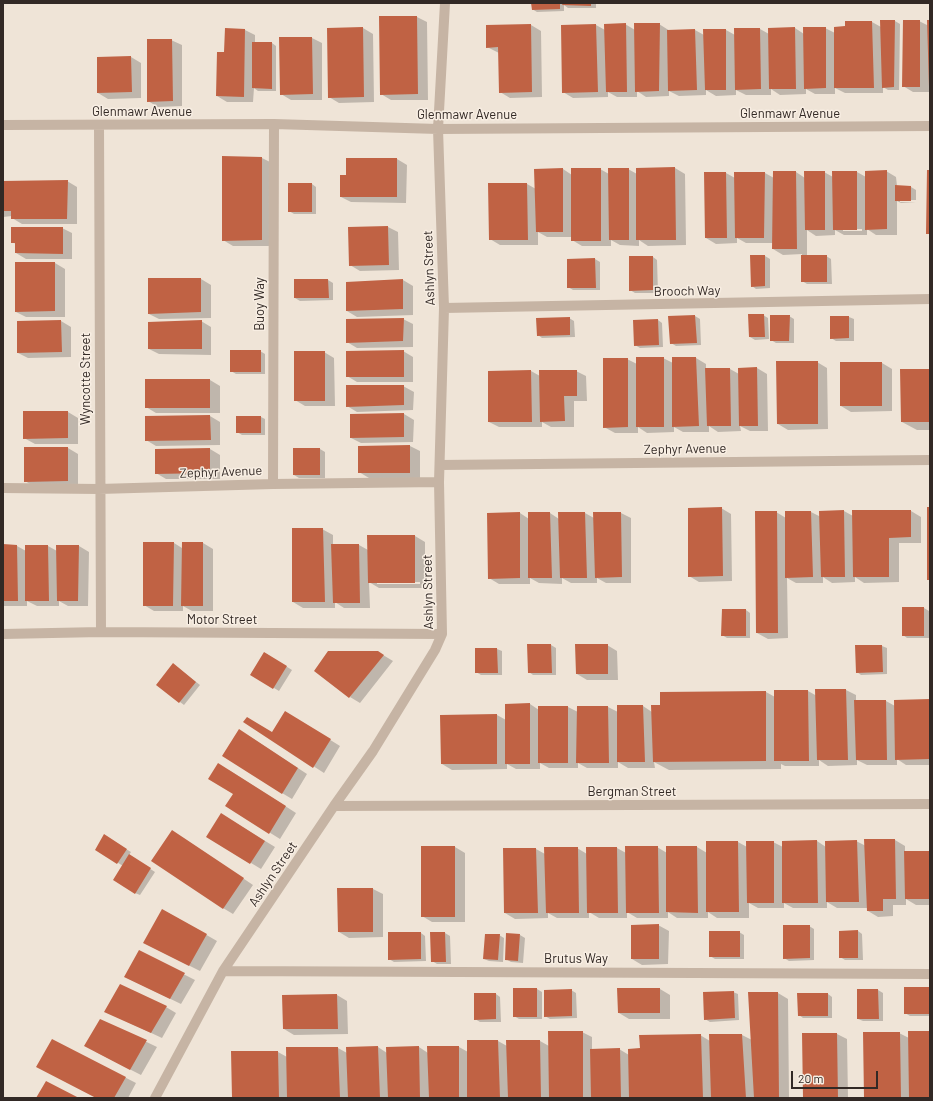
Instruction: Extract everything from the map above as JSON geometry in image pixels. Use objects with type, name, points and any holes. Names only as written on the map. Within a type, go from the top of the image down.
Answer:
[{"type":"street","name":"Ashlyn Street","points":[[155,1098],[223,971],[334,806],[373,751],[435,650],[442,634],[439,482],[444,308],[438,129],[446,3]]},
{"type":"street","name":"Glenmawr Avenue","points":[[3,125],[274,124],[438,129],[930,126]]},
{"type":"street","name":"Buoy Way","points":[[273,484],[274,124]]},
{"type":"street","name":"Wyncotte Street","points":[[99,125],[99,489],[101,632]]},
{"type":"street","name":"Brooch Way","points":[[444,308],[930,299]]},
{"type":"street","name":"Zephyr Avenue","points":[[440,465],[930,460]]},
{"type":"street","name":"Zephyr Avenue","points":[[3,488],[99,489],[273,484],[439,482]]},
{"type":"street","name":"Motor Street","points":[[3,634],[101,632],[442,634]]},
{"type":"street","name":"Bergman Street","points":[[334,806],[930,804]]},
{"type":"street","name":"Brutus Way","points":[[223,971],[930,974]]},
{"type":"building","points":[[531,3],[560,3],[560,9],[532,10]]},
{"type":"building","points":[[563,3],[591,3],[591,6],[562,5]]},
{"type":"building","points":[[379,16],[417,16],[418,94],[380,95]]},
{"type":"building","points":[[880,20],[895,20],[894,87],[882,88]]},
{"type":"building","points":[[903,20],[920,20],[920,87],[902,87]]},
{"type":"building","points":[[927,20],[930,20],[930,87],[929,87]]},
{"type":"building","points":[[845,21],[872,21],[874,88],[834,88],[834,27],[845,26]]},
{"type":"building","points":[[626,23],[627,92],[606,92],[604,24]]},
{"type":"building","points":[[634,23],[660,23],[659,91],[635,92]]},
{"type":"building","points":[[531,24],[532,92],[499,93],[498,47],[486,48],[486,25]]},
{"type":"building","points":[[596,24],[598,92],[562,93],[561,25]]},
{"type":"building","points":[[363,27],[364,97],[328,98],[327,28]]},
{"type":"building","points":[[795,27],[796,89],[769,89],[768,28]]},
{"type":"building","points":[[803,27],[826,27],[826,88],[804,89]]},
{"type":"building","points":[[225,28],[245,29],[244,97],[216,96],[217,52],[224,52]]},
{"type":"building","points":[[734,28],[760,28],[761,89],[735,90]]},
{"type":"building","points":[[695,29],[697,90],[668,91],[667,30]]},
{"type":"building","points":[[703,29],[726,29],[726,90],[705,90]]},
{"type":"building","points":[[279,37],[312,37],[313,94],[280,95]]},
{"type":"building","points":[[147,39],[172,39],[173,101],[147,102]]},
{"type":"building","points":[[252,42],[272,42],[272,89],[252,88]]},
{"type":"building","points":[[131,56],[132,92],[97,93],[97,57]]},
{"type":"building","points":[[222,156],[262,157],[262,240],[222,241]]},
{"type":"building","points":[[346,158],[397,158],[397,197],[340,197],[340,175],[346,175]]},
{"type":"building","points":[[675,167],[676,240],[636,240],[636,168]]},
{"type":"building","points":[[563,168],[563,232],[536,232],[534,169]]},
{"type":"building","points":[[571,168],[601,168],[601,241],[571,241]]},
{"type":"building","points":[[608,168],[629,168],[629,240],[609,240]]},
{"type":"building","points":[[887,170],[887,229],[865,230],[865,171]]},
{"type":"building","points":[[927,170],[930,170],[930,234],[926,234]]},
{"type":"building","points":[[773,171],[796,171],[797,249],[772,249]]},
{"type":"building","points":[[804,171],[825,171],[825,230],[805,230]]},
{"type":"building","points":[[832,171],[857,171],[857,230],[833,230]]},
{"type":"building","points":[[704,172],[726,172],[727,238],[705,238]]},
{"type":"building","points":[[734,172],[765,172],[764,238],[735,238]]},
{"type":"building","points":[[68,180],[67,219],[11,219],[11,211],[3,211],[3,181]]},
{"type":"building","points":[[288,183],[312,183],[312,212],[288,212]]},
{"type":"building","points":[[488,183],[527,183],[528,240],[489,240]]},
{"type":"building","points":[[895,185],[911,186],[911,201],[895,201]]},
{"type":"building","points":[[388,226],[389,265],[349,266],[348,227]]},
{"type":"building","points":[[11,227],[63,227],[63,254],[15,253],[15,243],[11,243]]},
{"type":"building","points":[[750,255],[765,255],[765,286],[751,287]]},
{"type":"building","points":[[801,255],[827,255],[827,282],[801,282]]},
{"type":"building","points":[[629,256],[653,256],[653,290],[629,291]]},
{"type":"building","points":[[595,258],[596,288],[567,288],[567,259]]},
{"type":"building","points":[[15,262],[55,262],[55,311],[15,312]]},
{"type":"building","points":[[148,278],[201,278],[201,312],[148,314]]},
{"type":"building","points":[[294,279],[328,279],[329,298],[294,298]]},
{"type":"building","points":[[403,279],[403,309],[346,311],[346,282]]},
{"type":"building","points":[[748,314],[764,314],[765,337],[749,337]]},
{"type":"building","points":[[695,315],[697,343],[670,344],[668,316]]},
{"type":"building","points":[[770,315],[790,315],[789,341],[770,341]]},
{"type":"building","points":[[830,316],[849,316],[849,338],[830,339]]},
{"type":"building","points":[[570,317],[570,335],[537,336],[536,318]]},
{"type":"building","points":[[404,318],[403,341],[346,343],[346,319]]},
{"type":"building","points":[[658,319],[659,345],[634,346],[633,320]]},
{"type":"building","points":[[61,320],[62,352],[17,353],[17,321]]},
{"type":"building","points":[[202,320],[202,349],[148,349],[148,322]]},
{"type":"building","points":[[230,350],[261,350],[261,372],[230,372]]},
{"type":"building","points":[[404,350],[404,377],[346,377],[346,351]]},
{"type":"building","points":[[294,351],[325,351],[325,401],[294,401]]},
{"type":"building","points":[[636,357],[664,357],[664,427],[636,427]]},
{"type":"building","points":[[672,357],[696,357],[699,426],[672,427]]},
{"type":"building","points":[[603,358],[628,358],[628,427],[603,428]]},
{"type":"building","points":[[776,361],[818,361],[818,424],[777,424]]},
{"type":"building","points":[[840,362],[882,362],[882,406],[840,406]]},
{"type":"building","points":[[757,367],[758,426],[739,426],[738,368]]},
{"type":"building","points":[[705,368],[730,368],[731,426],[707,426]]},
{"type":"building","points":[[900,369],[930,369],[930,422],[901,422]]},
{"type":"building","points":[[531,370],[532,422],[488,422],[488,371]]},
{"type":"building","points":[[539,370],[577,370],[577,396],[564,396],[565,421],[540,422]]},
{"type":"building","points":[[145,379],[210,379],[210,408],[145,408]]},
{"type":"building","points":[[346,385],[404,385],[404,405],[346,407]]},
{"type":"building","points":[[23,411],[68,411],[68,438],[23,439]]},
{"type":"building","points":[[404,413],[404,437],[350,438],[350,414]]},
{"type":"building","points":[[210,415],[211,440],[145,441],[145,416]]},
{"type":"building","points":[[236,416],[261,416],[261,433],[236,433]]},
{"type":"building","points":[[410,445],[410,473],[358,473],[358,446]]},
{"type":"building","points":[[24,447],[68,447],[68,481],[24,482]]},
{"type":"building","points":[[210,448],[210,473],[155,474],[155,449]]},
{"type":"building","points":[[293,448],[320,448],[320,475],[293,475]]},
{"type":"building","points":[[722,507],[723,576],[688,577],[688,508]]},
{"type":"building","points":[[927,507],[930,507],[930,580],[927,580]]},
{"type":"building","points":[[844,510],[845,577],[821,577],[819,511]]},
{"type":"building","points":[[852,510],[911,510],[911,537],[889,538],[889,577],[853,577]]},
{"type":"building","points":[[755,511],[777,511],[778,633],[756,633]]},
{"type":"building","points":[[785,511],[811,511],[813,577],[785,578]]},
{"type":"building","points":[[520,512],[520,578],[488,579],[487,513]]},
{"type":"building","points":[[528,512],[550,512],[552,578],[528,578]]},
{"type":"building","points":[[558,512],[585,512],[587,578],[560,578]]},
{"type":"building","points":[[593,512],[621,512],[622,577],[595,578]]},
{"type":"building","points":[[292,528],[323,528],[325,602],[292,602]]},
{"type":"building","points":[[367,535],[415,535],[415,583],[368,583]]},
{"type":"building","points":[[143,542],[174,542],[173,606],[143,606]]},
{"type":"building","points":[[182,542],[203,542],[203,606],[181,606]]},
{"type":"building","points":[[3,544],[17,545],[18,601],[3,601]]},
{"type":"building","points":[[331,544],[359,544],[360,603],[333,603]]},
{"type":"building","points":[[25,545],[48,545],[49,601],[25,601]]},
{"type":"building","points":[[56,545],[79,545],[78,601],[57,601]]},
{"type":"building","points":[[902,607],[924,607],[924,636],[902,636]]},
{"type":"building","points":[[722,609],[746,609],[746,636],[721,636]]},
{"type":"building","points":[[527,644],[551,644],[552,673],[528,673]]},
{"type":"building","points":[[575,644],[608,644],[608,674],[576,674]]},
{"type":"building","points":[[855,645],[882,645],[883,672],[856,673]]},
{"type":"building","points":[[475,648],[497,648],[498,673],[475,673]]},
{"type":"building","points":[[328,651],[378,651],[384,655],[349,698],[314,671]]},
{"type":"building","points":[[264,652],[287,666],[273,689],[250,675]]},
{"type":"building","points":[[173,663],[196,682],[179,703],[156,685]]},
{"type":"building","points":[[815,689],[846,689],[848,760],[817,760]]},
{"type":"building","points":[[774,690],[808,690],[809,761],[774,761]]},
{"type":"building","points":[[766,691],[766,761],[653,762],[651,705],[660,705],[660,692]]},
{"type":"building","points":[[930,699],[930,759],[895,760],[894,700]]},
{"type":"building","points":[[854,700],[886,700],[887,760],[856,760]]},
{"type":"building","points":[[530,703],[530,764],[505,764],[505,704]]},
{"type":"building","points":[[617,705],[643,705],[645,762],[617,762]]},
{"type":"building","points":[[538,706],[568,706],[568,763],[538,763]]},
{"type":"building","points":[[577,706],[608,706],[609,763],[576,763]]},
{"type":"building","points":[[285,711],[331,739],[313,768],[243,722],[247,717],[272,732]]},
{"type":"building","points":[[497,714],[497,764],[441,764],[440,715]]},
{"type":"building","points":[[239,729],[298,768],[282,794],[222,756]]},
{"type":"building","points":[[218,763],[286,806],[269,834],[225,806],[233,794],[208,779]]},
{"type":"building","points":[[221,813],[265,841],[250,864],[206,837]]},
{"type":"building","points":[[172,830],[244,878],[223,909],[151,861]]},
{"type":"building","points":[[104,834],[127,849],[117,864],[95,850]]},
{"type":"building","points":[[864,839],[895,839],[896,899],[883,899],[883,911],[867,911]]},
{"type":"building","points":[[817,840],[818,903],[782,903],[782,841]]},
{"type":"building","points":[[857,840],[859,902],[826,902],[825,841]]},
{"type":"building","points":[[706,841],[738,841],[739,912],[706,912]]},
{"type":"building","points":[[746,841],[774,841],[774,903],[747,903]]},
{"type":"building","points":[[421,846],[455,846],[455,917],[421,917]]},
{"type":"building","points":[[625,846],[658,846],[659,913],[626,913]]},
{"type":"building","points":[[666,846],[697,846],[698,913],[666,912]]},
{"type":"building","points":[[544,847],[578,847],[579,913],[546,913]]},
{"type":"building","points":[[586,847],[617,847],[618,913],[587,913]]},
{"type":"building","points":[[503,848],[536,848],[538,913],[504,913]]},
{"type":"building","points":[[904,851],[930,851],[930,899],[905,899]]},
{"type":"building","points":[[129,854],[151,868],[135,894],[113,880]]},
{"type":"building","points":[[337,888],[373,888],[373,932],[338,932]]},
{"type":"building","points":[[162,909],[207,934],[189,966],[143,943]]},
{"type":"building","points":[[659,924],[659,959],[631,959],[631,925]]},
{"type":"building","points":[[783,925],[810,925],[810,958],[783,959]]},
{"type":"building","points":[[858,930],[858,958],[839,958],[839,931]]},
{"type":"building","points":[[709,931],[740,931],[740,957],[709,957]]},
{"type":"building","points":[[388,932],[421,932],[421,959],[388,960]]},
{"type":"building","points":[[430,932],[445,932],[446,962],[431,962]]},
{"type":"building","points":[[506,933],[520,934],[518,961],[505,960]]},
{"type":"building","points":[[485,934],[500,934],[498,960],[483,959]]},
{"type":"building","points":[[139,950],[185,973],[170,999],[124,977]]},
{"type":"building","points":[[120,984],[167,1006],[151,1033],[104,1012]]},
{"type":"building","points":[[904,987],[930,987],[930,1014],[904,1014]]},
{"type":"building","points":[[513,988],[537,988],[537,1017],[513,1017]]},
{"type":"building","points":[[617,988],[660,988],[660,1013],[618,1013]]},
{"type":"building","points":[[572,989],[572,1016],[544,1017],[544,990]]},
{"type":"building","points":[[857,989],[878,989],[879,1019],[857,1019]]},
{"type":"building","points":[[734,991],[735,1018],[704,1020],[703,992]]},
{"type":"building","points":[[748,992],[778,992],[779,1098],[754,1098]]},
{"type":"building","points":[[474,993],[496,993],[496,1019],[474,1020]]},
{"type":"building","points":[[797,993],[828,993],[828,1016],[798,1016]]},
{"type":"building","points":[[337,994],[338,1029],[283,1029],[282,995]]},
{"type":"building","points":[[100,1019],[147,1040],[130,1070],[84,1046]]},
{"type":"building","points":[[548,1031],[583,1031],[583,1098],[549,1098]]},
{"type":"building","points":[[908,1031],[930,1031],[930,1098],[909,1098]]},
{"type":"building","points":[[863,1032],[900,1032],[901,1098],[864,1098]]},
{"type":"building","points":[[802,1033],[837,1033],[838,1098],[803,1098]]},
{"type":"building","points":[[701,1034],[703,1098],[629,1098],[628,1049],[640,1048],[639,1035]]},
{"type":"building","points":[[709,1034],[742,1034],[746,1098],[711,1098]]},
{"type":"building","points":[[52,1039],[126,1077],[114,1098],[96,1098],[36,1067]]},
{"type":"building","points":[[467,1040],[498,1040],[500,1098],[467,1098]]},
{"type":"building","points":[[506,1040],[540,1040],[541,1098],[508,1098]]},
{"type":"building","points":[[378,1046],[380,1098],[348,1098],[346,1047]]},
{"type":"building","points":[[419,1046],[420,1098],[388,1098],[386,1047]]},
{"type":"building","points":[[427,1046],[459,1046],[459,1098],[429,1098]]},
{"type":"building","points":[[286,1047],[338,1047],[340,1098],[287,1098]]},
{"type":"building","points":[[620,1048],[621,1098],[591,1098],[590,1049]]},
{"type":"building","points":[[231,1051],[278,1051],[279,1098],[232,1098]]},
{"type":"building","points":[[46,1081],[79,1098],[36,1098]]}]
